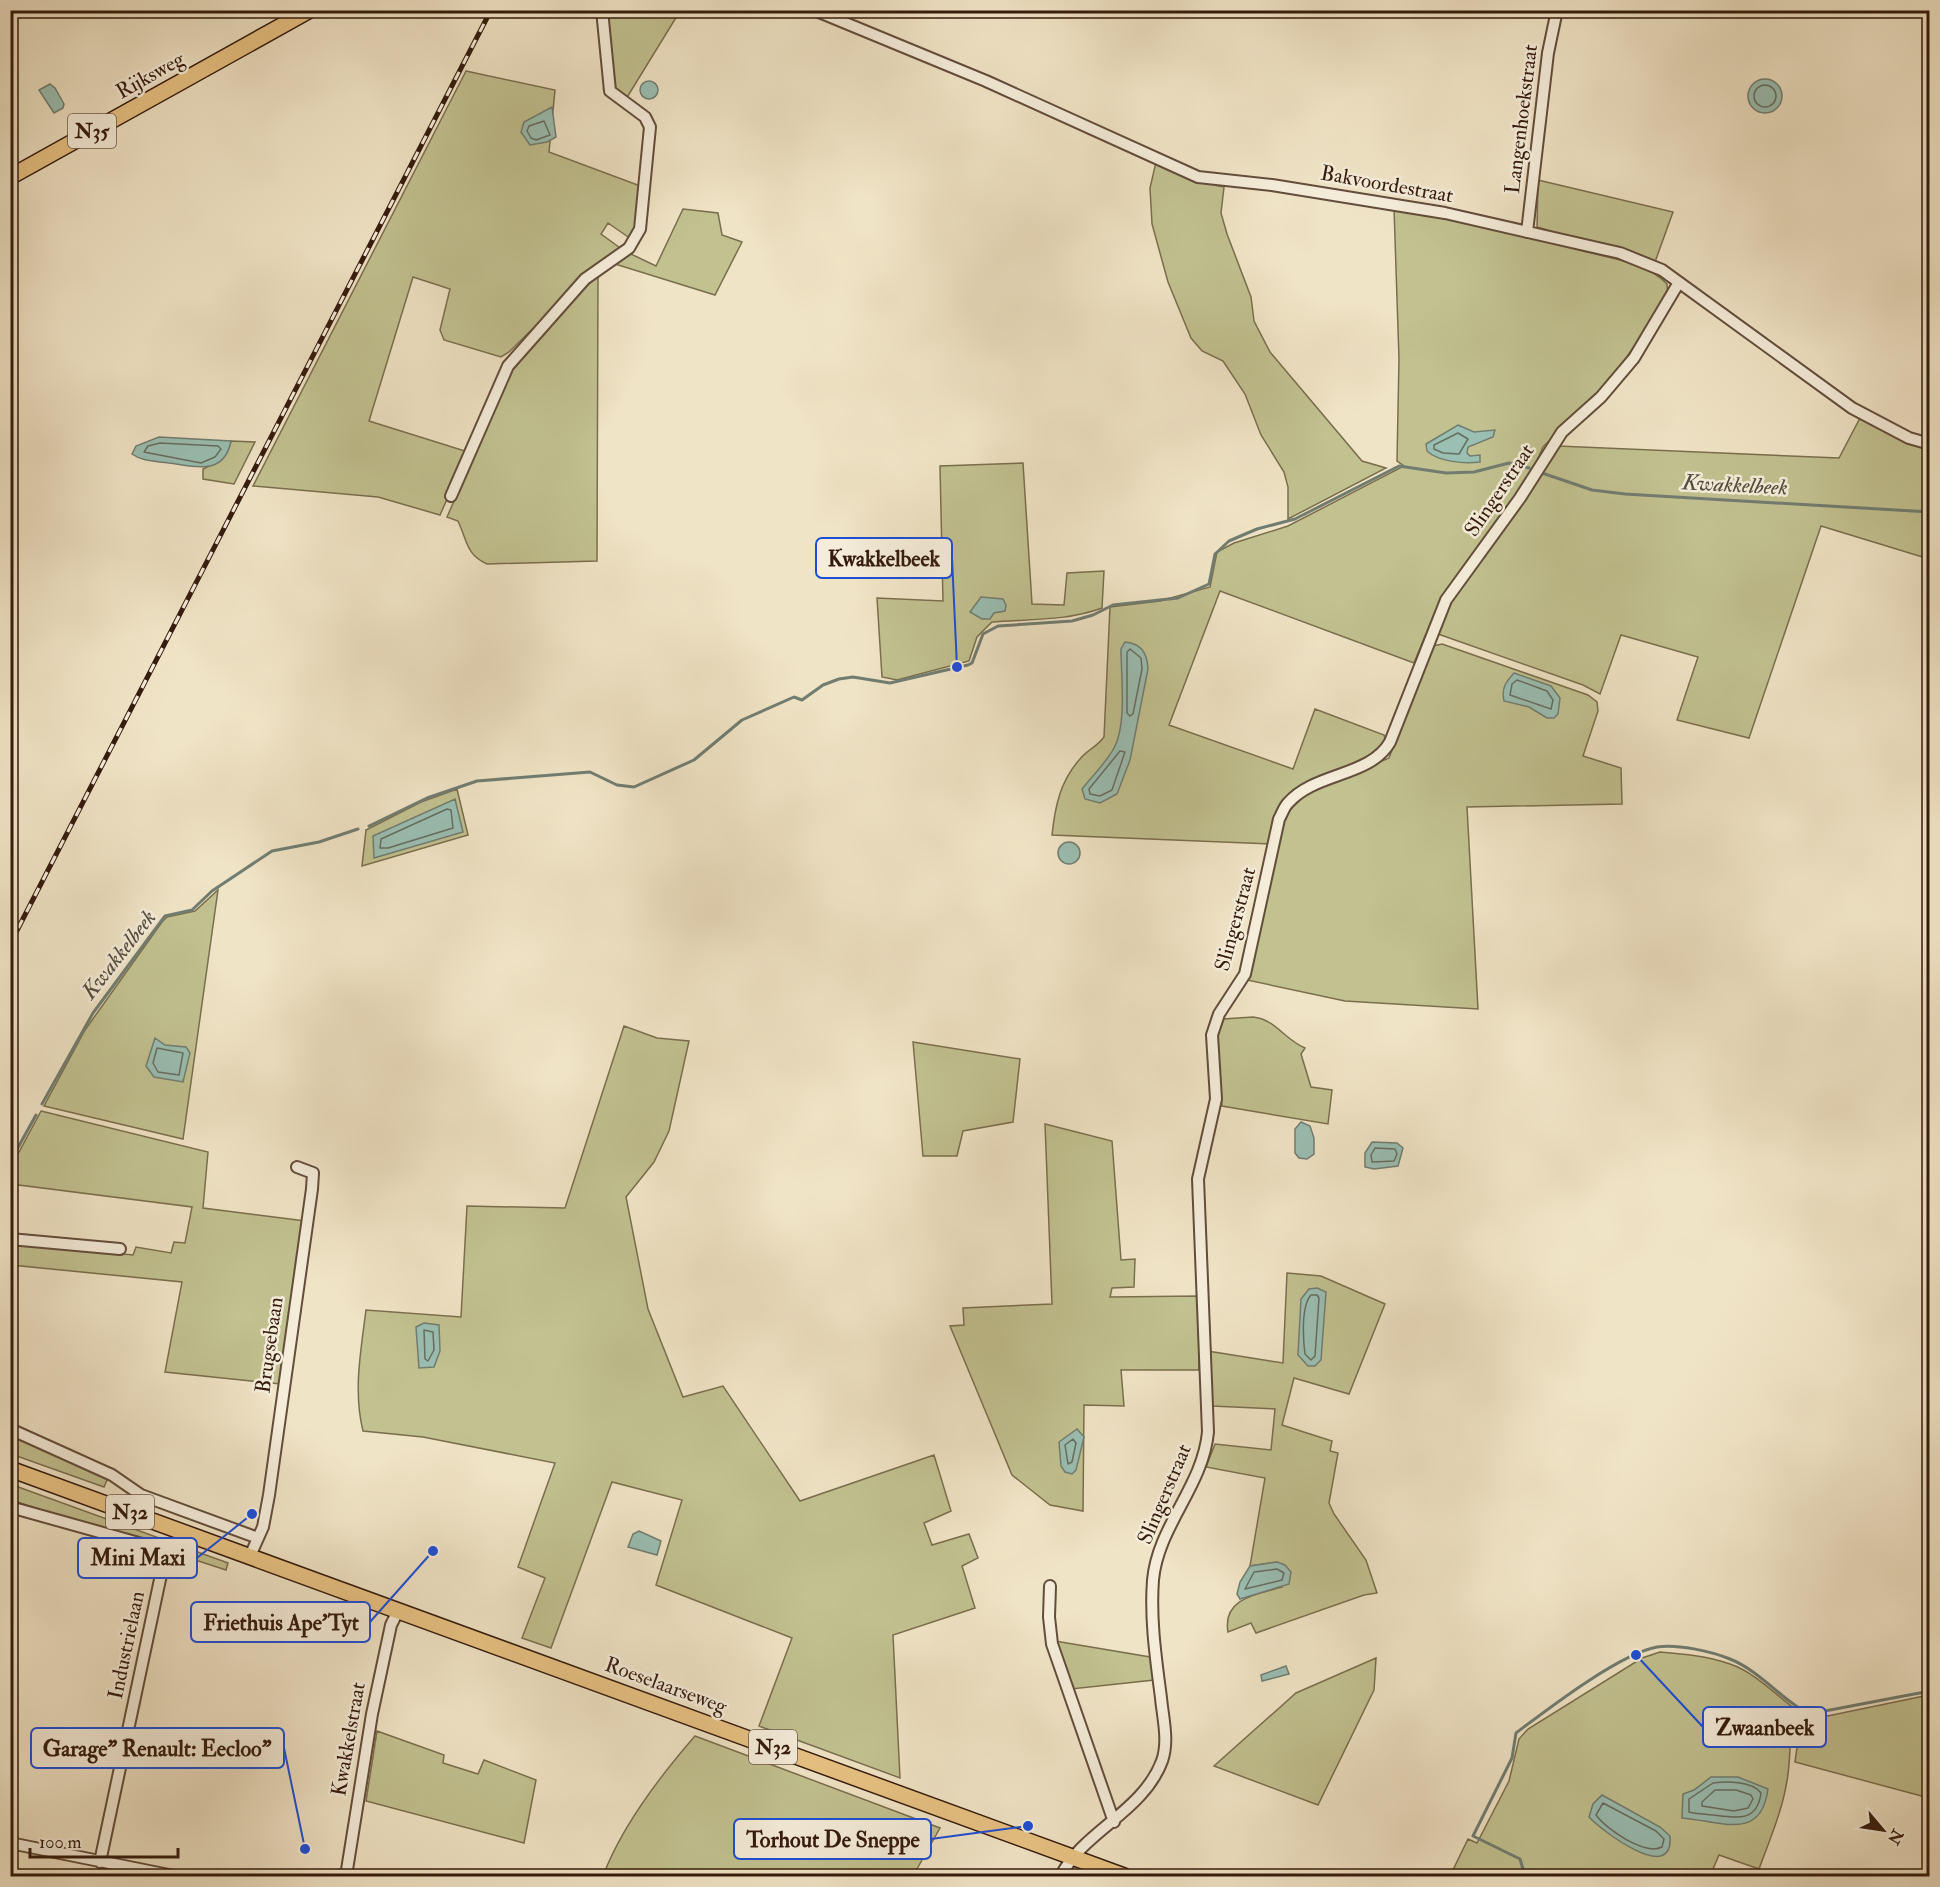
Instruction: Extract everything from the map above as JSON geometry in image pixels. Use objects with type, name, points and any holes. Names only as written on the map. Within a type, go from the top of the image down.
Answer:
[{"type":"main road","name":"Rijksweg","points":[[10,177],[310,10]]},
{"type":"main road","name":"N32","points":[[10,1469],[250,1556]]},
{"type":"main road","name":"Roeselaarseweg","points":[[250,1556],[1124,1876]]},
{"type":"street","points":[[450,496],[508,366],[585,279],[629,248],[640,229],[650,127],[645,117],[610,91],[602,10]]},
{"type":"street","name":"Bakvoordestraat","points":[[814,10],[986,81],[1198,177],[1272,185],[1388,204],[1527,232],[1620,254],[1662,270],[1678,284],[1852,408],[1909,438],[1929,444]]},
{"type":"street","name":"Langenhoekstraat","points":[[1527,232],[1548,53],[1557,10]]},
{"type":"street","name":"Slingerstraat","points":[[1061,1876],[1073,1857],[1114,1822],[1155,1776],[1166,1744],[1152,1616],[1154,1578],[1166,1534],[1206,1454],[1208,1432],[1198,1179],[1216,1099],[1212,1035],[1219,1014],[1245,974],[1279,819],[1288,803],[1305,790],[1382,755],[1390,742],[1446,600],[1520,498],[1563,432],[1601,397],[1634,358],[1678,284]]},
{"type":"street","name":"Brugsebaan","points":[[250,1556],[258,1538],[269,1495],[312,1189],[313,1173],[297,1167]]},
{"type":"street","points":[[10,1239],[120,1249]]},
{"type":"street","points":[[10,1429],[112,1475],[141,1494],[258,1538]]},
{"type":"street","name":"Industrielaan","points":[[10,1507],[146,1545],[159,1555],[162,1570],[100,1862]]},
{"type":"street","points":[[1050,1586],[1048,1617],[1052,1644],[1114,1822]]},
{"type":"street","name":"Kwakkelstraat","points":[[346,1876],[372,1714],[391,1624],[398,1611]]},
{"type":"street","points":[[10,1844],[174,1876]]},
{"type":"shaded area","points":[[605,11],[669,11],[677,16],[626,99],[614,88]]},
{"type":"shaded area","points":[[466,71],[555,90],[549,152],[643,187],[637,228],[631,239],[608,223],[601,234],[623,250],[559,303],[501,357],[444,340],[440,330],[450,289],[413,277],[369,421],[468,452],[440,515],[378,497],[253,486]]},
{"type":"shaded area","points":[[1156,162],[1195,181],[1224,187],[1221,213],[1251,297],[1254,321],[1270,352],[1362,461],[1386,468],[1288,519],[1288,487],[1284,472],[1261,435],[1245,394],[1223,361],[1202,351],[1191,338],[1168,282],[1152,224],[1150,188]]},
{"type":"shaded area","points":[[1538,180],[1673,212],[1655,262],[1537,227]]},
{"type":"shaded area","points":[[1394,208],[1512,233],[1628,262],[1650,271],[1667,284],[1668,298],[1610,381],[1543,447],[1532,472],[1440,600],[1414,663],[1220,591],[1169,725],[1293,769],[1315,709],[1384,735],[1386,742],[1377,752],[1292,792],[1282,803],[1271,844],[1052,835],[1063,785],[1073,767],[1104,737],[1110,607],[1160,601],[1210,587],[1217,552],[1234,543],[1288,526],[1404,466],[1397,461],[1399,359]]},
{"type":"shaded area","points":[[683,209],[718,213],[722,235],[742,242],[715,295],[615,264],[631,254],[656,266]]},
{"type":"shaded area","points":[[598,274],[597,561],[487,564],[471,551],[458,521],[447,517],[512,370],[552,321]]},
{"type":"shaded area","points":[[1860,418],[1929,448],[1929,559],[1821,526],[1749,738],[1677,720],[1698,657],[1621,635],[1600,694],[1583,685],[1438,634],[1448,606],[1558,446],[1839,458]]},
{"type":"shaded area","points":[[231,441],[255,442],[234,484],[203,479],[203,469],[221,458]]},
{"type":"shaded area","points":[[1023,463],[1032,604],[1064,605],[1067,573],[1104,571],[1102,608],[1062,617],[992,622],[977,637],[969,661],[897,680],[882,677],[877,598],[943,601],[940,466]]},
{"type":"shaded area","points":[[1442,644],[1588,695],[1597,702],[1598,711],[1583,756],[1621,768],[1622,804],[1467,807],[1478,1009],[1345,1001],[1247,980],[1285,815],[1307,793],[1389,758],[1429,651],[1433,646]]},
{"type":"shaded area","points":[[457,789],[468,835],[362,866],[366,830],[421,802]]},
{"type":"shaded area","points":[[218,890],[183,1139],[44,1106],[85,1030],[162,922],[167,917],[195,911]]},
{"type":"shaded area","points":[[1253,1017],[1268,1022],[1305,1048],[1301,1054],[1311,1087],[1332,1090],[1328,1124],[1222,1106],[1217,1062],[1219,1029],[1223,1019]]},
{"type":"shaded area","points":[[624,1026],[657,1038],[689,1041],[669,1131],[654,1162],[626,1197],[648,1309],[683,1397],[723,1386],[800,1501],[934,1455],[951,1511],[924,1523],[932,1545],[969,1534],[978,1558],[962,1566],[975,1608],[893,1635],[900,1778],[759,1726],[792,1638],[656,1585],[682,1500],[612,1482],[551,1648],[522,1638],[545,1578],[518,1567],[555,1463],[423,1437],[363,1431],[358,1386],[366,1310],[461,1317],[467,1206],[565,1208]]},
{"type":"shaded area","points":[[913,1042],[1020,1059],[1013,1122],[963,1131],[957,1156],[923,1156]]},
{"type":"shaded area","points":[[41,1111],[208,1152],[203,1208],[305,1221],[280,1384],[165,1372],[182,1282],[11,1265],[12,1243],[133,1255],[136,1247],[171,1253],[174,1242],[185,1243],[192,1207],[11,1184],[11,1167]]},
{"type":"shaded area","points":[[1045,1124],[1112,1141],[1121,1260],[1135,1259],[1134,1287],[1112,1288],[1110,1297],[1198,1296],[1199,1370],[1121,1370],[1124,1406],[1084,1405],[1083,1511],[1050,1505],[1012,1475],[950,1326],[964,1325],[963,1308],[1052,1304]]},
{"type":"shaded area","points":[[1287,1273],[1321,1276],[1385,1304],[1349,1394],[1294,1378],[1282,1425],[1332,1441],[1330,1451],[1338,1453],[1329,1503],[1366,1560],[1377,1593],[1364,1595],[1256,1633],[1251,1623],[1228,1632],[1228,1621],[1236,1605],[1253,1595],[1282,1587],[1277,1562],[1250,1566],[1265,1478],[1206,1467],[1215,1444],[1271,1450],[1275,1409],[1212,1406],[1207,1351],[1283,1363]]},
{"type":"shaded area","points":[[10,1434],[108,1478],[104,1487],[11,1454]]},
{"type":"shaded area","points":[[10,1484],[228,1563],[226,1570],[11,1500]]},
{"type":"shaded area","points":[[1055,1641],[1150,1657],[1154,1680],[1071,1689]]},
{"type":"shaded area","points":[[1660,1652],[1704,1657],[1739,1668],[1756,1678],[1795,1709],[1783,1799],[1759,1869],[1719,1855],[1710,1876],[1450,1876],[1468,1839],[1477,1843],[1509,1781],[1519,1739],[1528,1729],[1642,1658]]},
{"type":"shaded area","points":[[1376,1658],[1374,1690],[1318,1805],[1214,1766],[1296,1693]]},
{"type":"shaded area","points":[[1929,1695],[1929,1798],[1795,1762],[1801,1717],[1813,1719]]},
{"type":"shaded area","points":[[377,1731],[444,1755],[443,1763],[478,1774],[484,1760],[536,1780],[524,1843],[366,1801]]},
{"type":"shaded area","points":[[695,1736],[940,1828],[913,1876],[603,1876],[631,1821]]},
{"type":"water","points":[[1765,79],[1777,84],[1782,96],[1777,108],[1765,113],[1753,108],[1748,96],[1753,84]]},
{"type":"water","points":[[649,81],[655,84],[658,90],[655,96],[649,99],[643,96],[640,90],[643,84]]},
{"type":"water","points":[[50,84],[55,88],[64,104],[63,108],[54,113],[39,90]]},
{"type":"water","points":[[552,107],[556,137],[547,142],[530,145],[521,132],[524,122]]},
{"type":"water","points":[[1458,425],[1474,432],[1495,430],[1493,437],[1468,447],[1467,453],[1470,456],[1480,455],[1480,462],[1452,461],[1438,458],[1427,451],[1426,444]]},
{"type":"water","points":[[159,437],[231,441],[222,460],[206,467],[150,461],[132,454],[136,446]]},
{"type":"water","points":[[981,597],[1003,599],[1006,605],[1005,611],[994,613],[990,619],[982,619],[970,612]]},
{"type":"water","points":[[1125,642],[1136,645],[1142,650],[1148,669],[1130,760],[1117,794],[1100,803],[1085,799],[1082,789],[1107,759],[1118,738],[1122,714],[1121,649]]},
{"type":"water","points":[[1514,673],[1551,686],[1560,698],[1558,714],[1554,718],[1547,718],[1529,707],[1504,701],[1505,685]]},
{"type":"water","points":[[455,799],[463,832],[374,858],[373,836]]},
{"type":"water","points":[[1065,842],[1073,842],[1080,849],[1080,857],[1073,864],[1065,864],[1058,857],[1058,849]]},
{"type":"water","points":[[155,1038],[165,1045],[186,1047],[190,1053],[183,1082],[154,1077],[146,1066]]},
{"type":"water","points":[[1301,1122],[1310,1126],[1314,1138],[1314,1154],[1307,1159],[1299,1158],[1295,1153],[1295,1129]]},
{"type":"water","points":[[1372,1142],[1397,1143],[1403,1148],[1398,1166],[1374,1169],[1365,1167],[1365,1153]]},
{"type":"water","points":[[1317,1288],[1326,1292],[1321,1360],[1315,1366],[1308,1366],[1298,1355],[1301,1299],[1309,1289]]},
{"type":"water","points":[[424,1323],[439,1325],[440,1351],[434,1367],[419,1368],[416,1327]]},
{"type":"water","points":[[1077,1429],[1084,1437],[1076,1470],[1072,1474],[1065,1472],[1061,1466],[1059,1442]]},
{"type":"water","points":[[639,1531],[661,1541],[657,1555],[628,1547],[633,1534]]},
{"type":"water","points":[[1277,1562],[1285,1565],[1291,1572],[1289,1584],[1240,1599],[1237,1594],[1240,1582],[1250,1566]]},
{"type":"water","points":[[1286,1666],[1289,1674],[1262,1681],[1261,1675]]},
{"type":"water","points":[[1711,1777],[1738,1777],[1768,1789],[1764,1806],[1757,1816],[1737,1825],[1682,1818],[1683,1794],[1694,1790]]},
{"type":"water","points":[[1602,1795],[1660,1827],[1670,1836],[1668,1850],[1661,1856],[1649,1855],[1621,1842],[1596,1824],[1589,1817],[1593,1804]]},
{"type":"waterway","name":"Kwakkelbeek","points":[[369,826],[427,798],[477,781],[590,772],[617,785],[634,787],[694,760],[742,720],[794,697],[802,700],[823,685],[839,679],[853,677],[890,683],[968,665],[972,663],[983,634],[998,626],[1072,621],[1093,615],[1113,605],[1178,598],[1209,584],[1215,554],[1229,541],[1257,529],[1295,519],[1399,466],[1446,473],[1474,472],[1509,463],[1529,468]]},
{"type":"waterway","name":"Kwakkelbeek","points":[[1542,473],[1592,490],[1625,494],[1930,512]]},
{"type":"waterway","name":"Kwakkelbeek","points":[[42,1104],[93,1013],[165,916],[192,910],[212,891],[272,851],[319,842],[358,829]]},
{"type":"waterway","name":"Kwakkelbeek","points":[[10,1162],[36,1115]]},
{"type":"waterway","points":[[1525,1876],[1520,1859],[1473,1836],[1512,1758],[1516,1733],[1584,1684],[1623,1660],[1657,1647],[1684,1647],[1713,1653],[1741,1664],[1809,1714],[1930,1691]]},
{"type":"railway","points":[[10,944],[491,10]]},
{"type":"place","name":"Kwakkelbeek","points":[[957,667]]},
{"type":"place","name":"Mini Maxi","points":[[252,1514]]},
{"type":"place","name":"Friethuis Ape'Tyt","points":[[433,1551]]},
{"type":"place","name":"Zwaanbeek","points":[[1636,1655]]},
{"type":"place","name":"Torhout De Sneppe","points":[[1028,1826]]},
{"type":"place","name":"Garage\" Renault: Eecloo\"","points":[[305,1849]]}]
